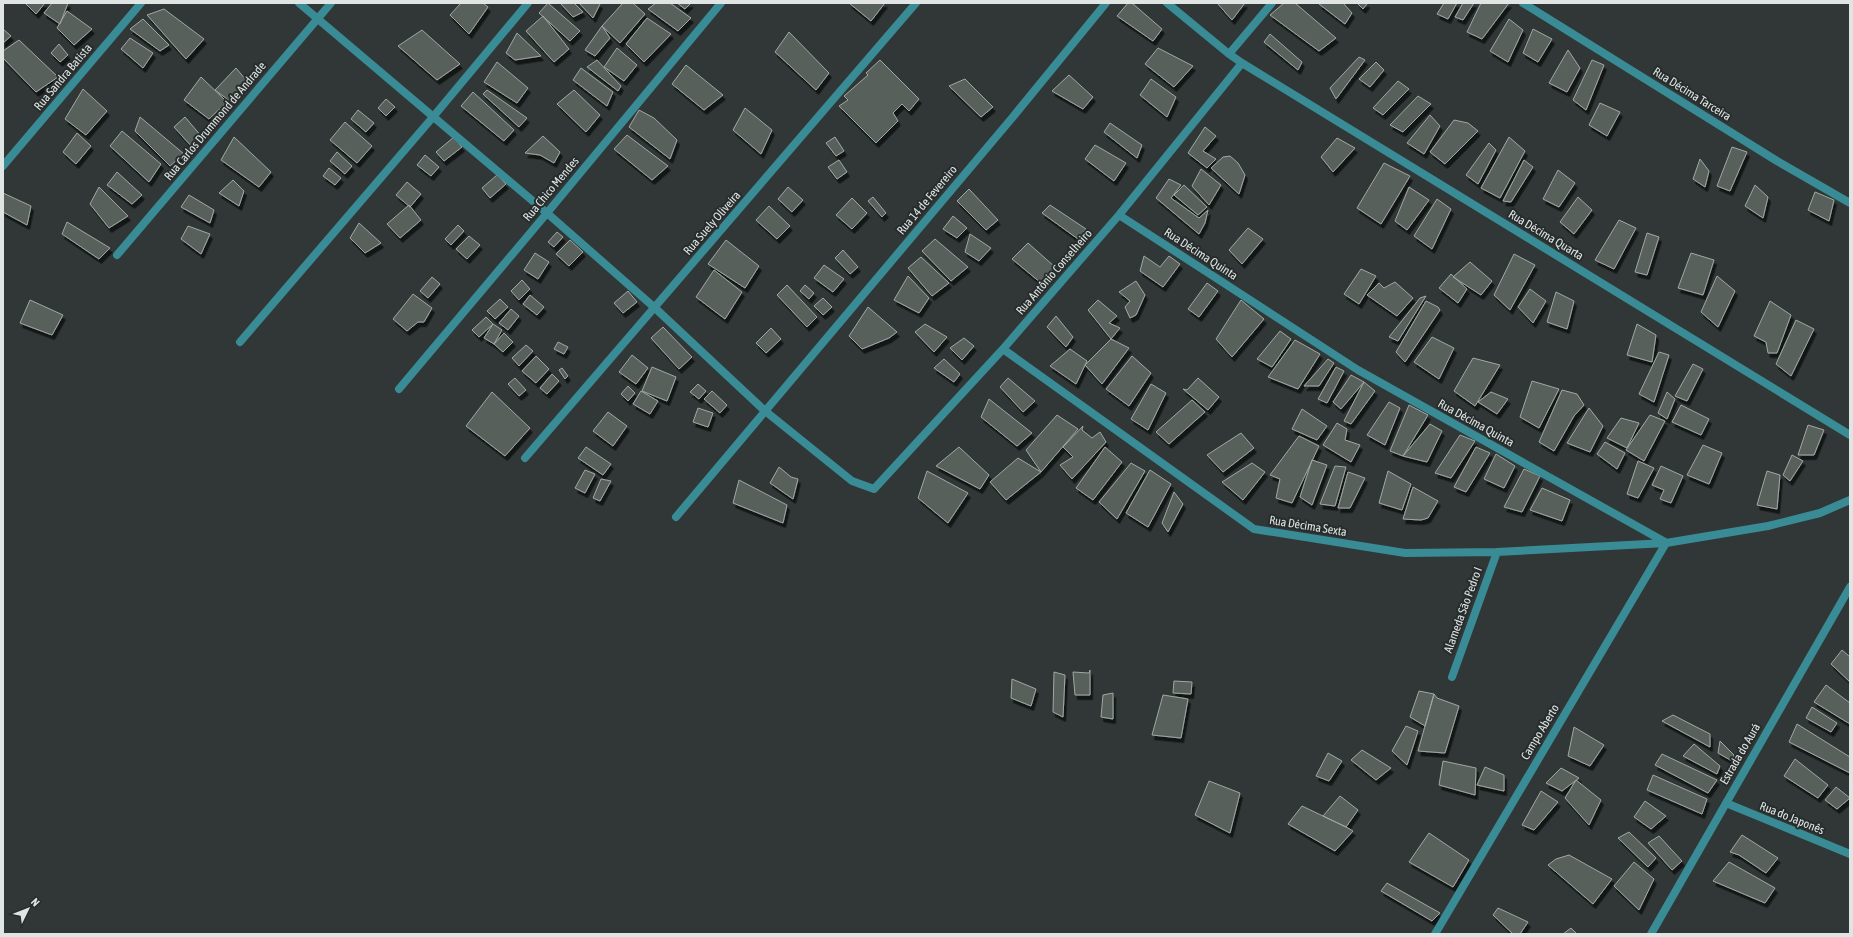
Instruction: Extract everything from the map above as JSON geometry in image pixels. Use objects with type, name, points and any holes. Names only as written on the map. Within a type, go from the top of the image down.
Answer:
[{"type":"street","name":"Rua Sandra Batista","points":[[3,166],[141,3]]},
{"type":"street","points":[[300,3],[547,213],[655,308],[764,410],[744,437],[676,516]]},
{"type":"street","name":"Rua Carlos Drummond de Andrade","points":[[117,255],[331,3]]},
{"type":"street","points":[[240,342],[434,117],[528,3]]},
{"type":"street","name":"Rua Chico Mendes","points":[[399,389],[721,3]]},
{"type":"street","name":"Rua Suely Oliveira","points":[[526,458],[916,3]]},
{"type":"street","name":"Rua 14 de Fevereiro","points":[[764,410],[1012,118],[1106,3]]},
{"type":"street","name":"Rua Décima Quarta","points":[[1167,3],[1242,63],[1850,435]]},
{"type":"street","points":[[1229,54],[1272,3]]},
{"type":"street","name":"Rua Décima Tarceira","points":[[1523,3],[1770,157],[1850,203]]},
{"type":"street","name":"Rua Antônio Conselheiro","points":[[764,410],[852,481],[874,489],[1003,349],[1119,215],[1242,63]]},
{"type":"street","name":"Rua Décima Quinta","points":[[1119,215],[1358,370],[1666,543]]},
{"type":"street","name":"Rua Décima Sexta","points":[[1003,349],[1254,529],[1405,553],[1497,552],[1666,543]]},
{"type":"street","points":[[1666,543],[1768,526],[1820,513],[1850,500]]},
{"type":"street","name":"Campo Aberto","points":[[1435,934],[1666,543]]},
{"type":"street","name":"Alameda São Pedro I","points":[[1452,677],[1497,552]]},
{"type":"street","name":"Estrada do Aurá","points":[[1651,934],[1850,587]]},
{"type":"street","name":"Rua do Japonês","points":[[1726,803],[1850,854]]},
{"type":"building","points":[[25,3],[45,3],[36,14]]},
{"type":"building","points":[[52,3],[68,3],[60,24],[44,13]]},
{"type":"building","points":[[461,3],[483,3],[488,7],[469,34],[450,15]]},
{"type":"building","points":[[548,3],[580,31],[570,41],[539,13]]},
{"type":"building","points":[[560,3],[574,3],[583,12],[573,17]]},
{"type":"building","points":[[579,3],[599,3],[600,4],[593,18]]},
{"type":"building","points":[[623,3],[633,3],[645,14],[620,43],[602,26]]},
{"type":"building","points":[[656,3],[670,3],[691,18],[678,31],[648,9]]},
{"type":"building","points":[[677,3],[691,3],[685,9]]},
{"type":"building","points":[[849,3],[885,3],[871,21]]},
{"type":"building","points":[[1128,3],[1132,3],[1162,29],[1153,41],[1117,16]]},
{"type":"building","points":[[1217,3],[1245,3],[1232,20]]},
{"type":"building","points":[[1284,3],[1295,3],[1336,38],[1319,51],[1270,15]]},
{"type":"building","points":[[1343,3],[1352,13],[1345,24],[1319,4]]},
{"type":"building","points":[[1357,3],[1367,3],[1367,4],[1363,9]]},
{"type":"building","points":[[1444,3],[1457,3],[1448,19],[1437,14]]},
{"type":"building","points":[[1463,3],[1474,3],[1463,20],[1455,17]]},
{"type":"building","points":[[1481,3],[1509,3],[1482,39],[1467,32]]},
{"type":"building","points":[[164,9],[204,39],[186,59],[147,15]]},
{"type":"building","points":[[67,11],[92,29],[74,45],[57,28]]},
{"type":"building","points":[[543,16],[569,49],[554,62],[526,31]]},
{"type":"building","points":[[647,18],[671,34],[644,62],[626,44]]},
{"type":"building","points":[[143,19],[169,45],[160,51],[130,29]]},
{"type":"building","points":[[1509,19],[1523,30],[1508,62],[1490,51]]},
{"type":"building","points":[[602,26],[610,38],[595,56],[585,50]]},
{"type":"building","points":[[3,29],[11,36],[3,43]]},
{"type":"building","points":[[1533,29],[1552,39],[1538,62],[1523,53]]},
{"type":"building","points":[[422,30],[460,64],[437,80],[398,46]]},
{"type":"building","points":[[789,32],[829,73],[816,90],[775,52]]},
{"type":"building","points":[[517,33],[541,56],[515,60],[506,53]]},
{"type":"building","points":[[1270,34],[1302,62],[1298,70],[1264,42]]},
{"type":"building","points":[[130,38],[153,53],[143,68],[121,49]]},
{"type":"building","points":[[19,40],[58,77],[36,92],[3,58],[3,51]]},
{"type":"building","points":[[59,44],[68,55],[60,62],[51,53]]},
{"type":"building","points":[[617,48],[637,65],[624,81],[604,67]]},
{"type":"building","points":[[1158,48],[1193,66],[1174,87],[1145,64]]},
{"type":"building","points":[[1568,50],[1580,68],[1567,92],[1549,83]]},
{"type":"building","points":[[1359,57],[1365,60],[1336,99],[1330,88]]},
{"type":"building","points":[[597,60],[621,86],[618,91],[587,67]]},
{"type":"building","points":[[880,60],[919,99],[909,111],[902,104],[893,113],[898,121],[876,143],[839,106],[848,100],[844,96],[868,75],[866,73]]},
{"type":"building","points":[[1592,60],[1604,65],[1586,110],[1573,100]]},
{"type":"building","points":[[497,62],[528,88],[517,103],[484,82]]},
{"type":"building","points":[[1376,62],[1384,70],[1370,87],[1359,79]]},
{"type":"building","points":[[686,65],[723,95],[704,110],[672,84]]},
{"type":"building","points":[[236,68],[246,80],[231,102],[215,90]]},
{"type":"building","points":[[581,68],[613,92],[607,106],[573,80]]},
{"type":"building","points":[[1069,75],[1093,97],[1083,109],[1052,91]]},
{"type":"building","points":[[201,77],[227,102],[209,119],[184,100]]},
{"type":"building","points":[[965,79],[993,107],[981,117],[949,86]]},
{"type":"building","points":[[1151,79],[1176,97],[1167,117],[1140,95]]},
{"type":"building","points":[[1398,81],[1409,89],[1383,115],[1373,108]]},
{"type":"building","points":[[83,89],[107,111],[86,135],[65,119]]},
{"type":"building","points":[[487,90],[527,118],[519,127],[483,94]]},
{"type":"building","points":[[574,90],[600,115],[586,132],[557,104]]},
{"type":"building","points":[[473,92],[514,130],[504,141],[461,106]]},
{"type":"building","points":[[1418,96],[1431,104],[1403,132],[1390,125]]},
{"type":"building","points":[[386,99],[395,107],[386,116],[378,108]]},
{"type":"building","points":[[1600,103],[1620,112],[1607,136],[1589,125]]},
{"type":"building","points":[[745,108],[772,130],[761,154],[733,130]]},
{"type":"building","points":[[358,110],[374,123],[366,132],[351,119]]},
{"type":"building","points":[[639,110],[654,118],[677,140],[670,159],[629,127]]},
{"type":"building","points":[[1430,115],[1440,126],[1424,154],[1407,143]]},
{"type":"building","points":[[140,117],[184,154],[170,166],[135,131]]},
{"type":"building","points":[[185,117],[202,137],[192,147],[174,127]]},
{"type":"building","points":[[1454,120],[1468,123],[1478,131],[1445,164],[1430,152]]},
{"type":"building","points":[[345,122],[372,146],[357,163],[330,140]]},
{"type":"building","points":[[1110,123],[1142,145],[1137,158],[1104,132]]},
{"type":"building","points":[[1205,127],[1216,136],[1203,151],[1216,159],[1207,168],[1188,153]]},
{"type":"building","points":[[122,131],[161,164],[149,182],[110,146]]},
{"type":"building","points":[[77,133],[91,146],[76,164],[63,152]]},
{"type":"building","points":[[627,135],[668,166],[652,180],[614,149]]},
{"type":"building","points":[[543,136],[560,152],[554,163],[540,155],[525,153]]},
{"type":"building","points":[[234,137],[271,172],[259,187],[221,160]]},
{"type":"building","points":[[454,137],[462,147],[444,161],[436,152]]},
{"type":"building","points":[[835,137],[844,151],[836,156],[826,143]]},
{"type":"building","points":[[1509,137],[1525,151],[1500,198],[1481,188]]},
{"type":"building","points":[[1337,138],[1355,148],[1333,172],[1321,157]]},
{"type":"building","points":[[1489,143],[1496,150],[1478,184],[1466,175]]},
{"type":"building","points":[[1095,145],[1126,163],[1114,181],[1085,159]]},
{"type":"building","points":[[1732,147],[1747,152],[1730,191],[1717,186]]},
{"type":"building","points":[[337,152],[352,166],[345,174],[330,161]]},
{"type":"building","points":[[425,155],[439,167],[431,176],[417,165]]},
{"type":"building","points":[[1230,156],[1238,163],[1245,175],[1239,194],[1211,168],[1223,157]]},
{"type":"building","points":[[1700,159],[1709,171],[1705,187],[1693,179]]},
{"type":"building","points":[[839,160],[847,172],[837,179],[828,167]]},
{"type":"building","points":[[1524,160],[1533,167],[1511,202],[1503,201]]},
{"type":"building","points":[[1384,163],[1410,176],[1381,224],[1357,208]]},
{"type":"building","points":[[329,168],[341,178],[335,185],[323,176]]},
{"type":"building","points":[[1201,169],[1221,185],[1209,205],[1192,186]]},
{"type":"building","points":[[1558,170],[1575,183],[1559,207],[1543,199]]},
{"type":"building","points":[[117,172],[142,195],[132,204],[107,185]]},
{"type":"building","points":[[497,175],[506,184],[490,198],[482,188]]},
{"type":"building","points":[[1169,179],[1181,185],[1171,198],[1199,218],[1208,210],[1205,223],[1199,234],[1156,198]]},
{"type":"building","points":[[233,180],[244,191],[239,206],[219,193]]},
{"type":"building","points":[[407,182],[421,194],[410,207],[396,195]]},
{"type":"building","points":[[1184,185],[1207,207],[1198,215],[1174,195]]},
{"type":"building","points":[[1755,185],[1768,197],[1763,218],[1745,206]]},
{"type":"building","points":[[99,187],[128,216],[109,228],[90,204]]},
{"type":"building","points":[[788,187],[803,200],[792,212],[778,199]]},
{"type":"building","points":[[1409,187],[1429,200],[1407,230],[1395,221]]},
{"type":"building","points":[[969,189],[998,220],[986,230],[957,201]]},
{"type":"building","points":[[1815,192],[1834,200],[1829,221],[1808,210]]},
{"type":"building","points":[[3,193],[31,206],[27,225],[3,212]]},
{"type":"building","points":[[189,195],[214,210],[210,223],[181,207]]},
{"type":"building","points":[[873,197],[886,213],[882,217],[868,201]]},
{"type":"building","points":[[1578,197],[1592,210],[1574,234],[1560,222]]},
{"type":"building","points":[[852,198],[867,213],[852,229],[836,215]]},
{"type":"building","points":[[1437,199],[1451,209],[1432,249],[1414,236]]},
{"type":"building","points":[[409,205],[421,220],[400,238],[387,224]]},
{"type":"building","points":[[1050,205],[1086,229],[1078,239],[1042,213]]},
{"type":"building","points":[[769,206],[790,226],[777,239],[756,220]]},
{"type":"building","points":[[953,216],[967,228],[957,238],[943,229]]},
{"type":"building","points":[[1619,220],[1636,228],[1614,269],[1595,260]]},
{"type":"building","points":[[67,222],[110,248],[99,259],[62,234]]},
{"type":"building","points":[[359,223],[381,243],[365,253],[350,238]]},
{"type":"building","points":[[458,225],[464,231],[451,245],[445,239]]},
{"type":"building","points":[[188,226],[210,234],[201,254],[181,239]]},
{"type":"building","points":[[1248,228],[1263,239],[1242,264],[1229,250]]},
{"type":"building","points":[[557,232],[563,237],[554,247],[548,242]]},
{"type":"building","points":[[1647,233],[1659,237],[1647,275],[1635,272]]},
{"type":"building","points":[[970,234],[991,248],[979,261],[965,252]]},
{"type":"building","points":[[469,236],[480,245],[467,259],[456,249]]},
{"type":"building","points":[[935,239],[968,267],[951,281],[922,251]]},
{"type":"building","points":[[570,240],[583,252],[569,266],[556,254]]},
{"type":"building","points":[[726,240],[759,266],[745,288],[708,264]]},
{"type":"building","points":[[1028,243],[1055,267],[1041,283],[1012,259]]},
{"type":"building","points":[[843,250],[858,267],[850,274],[835,258]]},
{"type":"building","points":[[535,253],[549,262],[538,279],[524,270]]},
{"type":"building","points":[[1691,253],[1714,260],[1703,295],[1678,288]]},
{"type":"building","points":[[1514,254],[1535,265],[1510,310],[1494,295]]},
{"type":"building","points":[[1144,256],[1160,267],[1169,256],[1180,264],[1163,287],[1140,271]]},
{"type":"building","points":[[921,257],[949,283],[932,296],[908,268]]},
{"type":"building","points":[[1470,262],[1492,281],[1481,295],[1453,277]]},
{"type":"building","points":[[824,265],[844,279],[833,292],[814,278]]},
{"type":"building","points":[[1361,269],[1376,276],[1359,304],[1344,294]]},
{"type":"building","points":[[714,270],[742,292],[725,319],[696,297]]},
{"type":"building","points":[[1451,274],[1467,289],[1458,303],[1439,288]]},
{"type":"building","points":[[908,276],[929,298],[919,313],[894,300]]},
{"type":"building","points":[[1717,276],[1735,291],[1718,327],[1701,312]]},
{"type":"building","points":[[432,277],[440,284],[428,298],[420,291]]},
{"type":"building","points":[[522,280],[530,289],[519,300],[511,291]]},
{"type":"building","points":[[1136,281],[1145,295],[1136,315],[1130,318],[1125,307],[1130,301],[1119,292]]},
{"type":"building","points":[[1395,282],[1413,298],[1397,316],[1367,295],[1379,283],[1384,288]]},
{"type":"building","points":[[1207,283],[1218,291],[1199,317],[1188,309]]},
{"type":"building","points":[[787,285],[817,317],[807,327],[777,295]]},
{"type":"building","points":[[805,285],[814,293],[809,299],[800,291]]},
{"type":"building","points":[[1530,289],[1546,301],[1533,323],[1518,307]]},
{"type":"building","points":[[628,291],[637,302],[623,313],[614,303]]},
{"type":"building","points":[[1556,292],[1574,301],[1567,329],[1547,322]]},
{"type":"building","points":[[413,294],[432,308],[424,322],[418,322],[407,331],[393,319]]},
{"type":"building","points":[[530,295],[544,307],[537,315],[523,304]]},
{"type":"building","points":[[1426,296],[1398,341],[1389,337],[1420,298]]},
{"type":"building","points":[[823,298],[832,307],[823,315],[814,306]]},
{"type":"building","points":[[500,299],[508,307],[495,319],[487,311]]},
{"type":"building","points":[[30,300],[63,315],[52,335],[20,323]]},
{"type":"building","points":[[1098,300],[1117,316],[1109,323],[1120,328],[1111,339],[1088,310]]},
{"type":"building","points":[[1241,300],[1264,319],[1232,357],[1216,339]]},
{"type":"building","points":[[1426,301],[1438,307],[1440,310],[1405,362],[1396,352]]},
{"type":"building","points":[[1770,301],[1791,315],[1777,353],[1768,353],[1766,342],[1754,336]]},
{"type":"building","points":[[868,307],[897,332],[889,338],[862,349],[849,336]]},
{"type":"building","points":[[511,309],[519,316],[508,330],[499,323]]},
{"type":"building","points":[[1056,316],[1073,337],[1066,347],[1047,327]]},
{"type":"building","points":[[486,317],[493,324],[479,337],[472,330]]},
{"type":"building","points":[[1796,320],[1814,329],[1791,376],[1776,364]]},
{"type":"building","points":[[493,324],[502,330],[494,344],[484,338]]},
{"type":"building","points":[[925,324],[947,337],[934,352],[915,332]]},
{"type":"building","points":[[1637,324],[1656,335],[1652,362],[1627,355]]},
{"type":"building","points":[[663,327],[692,357],[679,369],[651,338]]},
{"type":"building","points":[[771,328],[781,339],[766,353],[756,343]]},
{"type":"building","points":[[1280,331],[1291,339],[1272,367],[1257,359]]},
{"type":"building","points":[[504,333],[513,342],[503,352],[494,344]]},
{"type":"building","points":[[1432,337],[1454,348],[1439,379],[1414,362]]},
{"type":"building","points":[[964,338],[974,346],[962,360],[950,348]]},
{"type":"building","points":[[1111,339],[1129,348],[1102,384],[1085,365]]},
{"type":"building","points":[[1295,340],[1320,354],[1298,389],[1268,377]]},
{"type":"building","points":[[558,342],[568,347],[564,354],[554,349]]},
{"type":"building","points":[[526,345],[533,351],[519,366],[512,358]]},
{"type":"building","points":[[1070,349],[1087,361],[1076,384],[1050,366]]},
{"type":"building","points":[[1659,352],[1669,355],[1654,402],[1639,394]]},
{"type":"building","points":[[632,355],[648,368],[636,384],[619,372]]},
{"type":"building","points":[[536,356],[549,369],[536,383],[522,371]]},
{"type":"building","points":[[1132,356],[1151,373],[1129,406],[1106,389]]},
{"type":"building","points":[[1473,358],[1500,365],[1475,406],[1454,391]]},
{"type":"building","points":[[944,359],[960,374],[954,382],[934,368]]},
{"type":"building","points":[[1328,359],[1334,363],[1319,386],[1304,386]]},
{"type":"building","points":[[1693,364],[1703,369],[1687,401],[1675,396]]},
{"type":"building","points":[[652,367],[676,377],[667,401],[642,391]]},
{"type":"building","points":[[1336,367],[1344,371],[1327,403],[1318,399]]},
{"type":"building","points":[[562,368],[568,376],[565,379],[559,370]]},
{"type":"building","points":[[552,374],[559,381],[547,394],[540,388]]},
{"type":"building","points":[[1351,375],[1364,382],[1341,409],[1333,402]]},
{"type":"building","points":[[515,378],[526,390],[519,396],[508,384]]},
{"type":"building","points":[[1008,378],[1035,401],[1023,412],[1000,387]]},
{"type":"building","points":[[1198,378],[1219,397],[1208,410],[1183,389],[1187,390]]},
{"type":"building","points":[[1532,381],[1559,389],[1539,428],[1520,417]]},
{"type":"building","points":[[1364,382],[1375,391],[1351,424],[1344,421]]},
{"type":"building","points":[[698,384],[706,391],[699,399],[690,392]]},
{"type":"building","points":[[1151,384],[1166,393],[1148,430],[1131,419]]},
{"type":"building","points":[[628,386],[635,393],[628,401],[621,394]]},
{"type":"building","points":[[1562,390],[1577,394],[1584,405],[1574,416],[1554,451],[1539,442]]},
{"type":"building","points":[[641,391],[658,401],[650,414],[633,404]]},
{"type":"building","points":[[712,391],[727,405],[720,413],[704,399]]},
{"type":"building","points":[[492,392],[530,428],[505,456],[466,426]]},
{"type":"building","points":[[1491,392],[1508,399],[1497,414],[1478,402]]},
{"type":"building","points":[[1667,392],[1675,399],[1667,419],[1658,413]]},
{"type":"building","points":[[989,399],[1032,433],[1017,446],[981,417]]},
{"type":"building","points":[[1192,400],[1205,412],[1169,444],[1156,432]]},
{"type":"building","points":[[1389,402],[1400,408],[1385,445],[1367,435]]},
{"type":"building","points":[[1409,405],[1428,415],[1403,456],[1390,451]]},
{"type":"building","points":[[1681,405],[1709,419],[1701,435],[1672,422]]},
{"type":"building","points":[[698,408],[713,413],[708,427],[693,422]]},
{"type":"building","points":[[1589,408],[1603,426],[1590,452],[1567,443]]},
{"type":"building","points":[[1302,409],[1327,426],[1317,440],[1292,429]]},
{"type":"building","points":[[608,412],[627,426],[613,446],[593,431]]},
{"type":"building","points":[[1057,415],[1078,429],[1041,472],[1026,450]]},
{"type":"building","points":[[1650,415],[1665,421],[1644,461],[1626,450]]},
{"type":"building","points":[[1621,418],[1639,423],[1627,448],[1607,438]]},
{"type":"building","points":[[1337,423],[1347,429],[1345,440],[1360,445],[1351,462],[1323,445]]},
{"type":"building","points":[[1430,424],[1442,431],[1427,462],[1403,456]]},
{"type":"building","points":[[1808,425],[1824,430],[1814,455],[1798,455]]},
{"type":"building","points":[[1083,426],[1082,430],[1092,438],[1100,432],[1106,442],[1072,479],[1060,465],[1073,457],[1063,447]]},
{"type":"building","points":[[1241,433],[1254,448],[1223,472],[1207,455]]},
{"type":"building","points":[[1460,435],[1475,441],[1451,478],[1435,473]]},
{"type":"building","points":[[1299,436],[1319,446],[1292,503],[1276,498],[1280,479],[1270,475]]},
{"type":"building","points":[[1605,442],[1625,453],[1617,469],[1597,454]]},
{"type":"building","points":[[1703,445],[1722,453],[1709,484],[1687,475]]},
{"type":"building","points":[[586,447],[611,464],[603,475],[578,458]]},
{"type":"building","points":[[959,447],[989,475],[980,489],[936,466]]},
{"type":"building","points":[[1105,447],[1122,462],[1093,500],[1076,488]]},
{"type":"building","points":[[1476,447],[1490,453],[1466,492],[1454,487]]},
{"type":"building","points":[[1496,454],[1515,466],[1504,488],[1484,479]]},
{"type":"building","points":[[1792,455],[1803,461],[1790,481],[1783,475]]},
{"type":"building","points":[[1018,458],[1041,472],[1006,500],[990,482]]},
{"type":"building","points":[[1312,460],[1327,465],[1312,505],[1300,497]]},
{"type":"building","points":[[1638,461],[1654,468],[1638,498],[1627,494]]},
{"type":"building","points":[[1131,463],[1145,471],[1117,519],[1099,502]]},
{"type":"building","points":[[1252,463],[1265,472],[1243,500],[1222,482]]},
{"type":"building","points":[[1335,466],[1346,467],[1335,506],[1320,504]]},
{"type":"building","points":[[1661,466],[1683,476],[1671,503],[1660,499],[1664,490],[1652,485]]},
{"type":"building","points":[[779,467],[791,477],[798,479],[793,499],[770,483]]},
{"type":"building","points":[[1524,469],[1540,476],[1522,512],[1504,507]]},
{"type":"building","points":[[585,470],[595,474],[585,493],[575,488]]},
{"type":"building","points":[[1150,470],[1171,484],[1148,527],[1126,513]]},
{"type":"building","points":[[927,471],[968,493],[948,523],[918,498]]},
{"type":"building","points":[[1388,471],[1411,484],[1402,510],[1379,503]]},
{"type":"building","points":[[1767,471],[1780,475],[1777,509],[1757,505]]},
{"type":"building","points":[[1348,472],[1365,478],[1350,508],[1338,508]]},
{"type":"building","points":[[601,479],[611,481],[600,501],[593,498]]},
{"type":"building","points":[[739,480],[787,505],[783,523],[733,503]]},
{"type":"building","points":[[1413,487],[1438,501],[1428,518],[1421,520],[1403,519]]},
{"type":"building","points":[[1542,488],[1570,500],[1562,521],[1530,510]]},
{"type":"building","points":[[1174,492],[1183,504],[1168,532],[1162,523]]},
{"type":"building","points":[[1842,650],[1850,657],[1850,682],[1831,664]]},
{"type":"building","points":[[1090,670],[1090,695],[1075,695],[1073,672],[1089,673]]},
{"type":"building","points":[[1054,672],[1065,675],[1063,717],[1053,712]]},
{"type":"building","points":[[1012,679],[1036,689],[1031,706],[1011,698]]},
{"type":"building","points":[[1174,681],[1192,682],[1191,694],[1173,693]]},
{"type":"building","points":[[1826,685],[1850,703],[1850,724],[1814,702]]},
{"type":"building","points":[[1419,691],[1434,694],[1425,726],[1410,717]]},
{"type":"building","points":[[1113,693],[1113,719],[1101,717],[1103,695]]},
{"type":"building","points":[[1434,694],[1437,698],[1459,706],[1445,753],[1418,751]]},
{"type":"building","points":[[1163,695],[1188,699],[1181,738],[1152,735]]},
{"type":"building","points":[[1812,707],[1837,723],[1831,732],[1806,718]]},
{"type":"building","points":[[1673,715],[1710,734],[1710,747],[1662,721]]},
{"type":"building","points":[[1797,724],[1850,757],[1850,773],[1789,742]]},
{"type":"building","points":[[1406,726],[1418,731],[1407,765],[1392,751]]},
{"type":"building","points":[[1574,727],[1604,745],[1590,766],[1568,756]]},
{"type":"building","points":[[1720,741],[1734,755],[1732,761],[1718,753]]},
{"type":"building","points":[[1694,744],[1720,766],[1717,774],[1683,756]]},
{"type":"building","points":[[1362,750],[1391,768],[1376,780],[1351,760]]},
{"type":"building","points":[[1328,753],[1342,761],[1329,781],[1316,776]]},
{"type":"building","points":[[1662,754],[1717,780],[1708,793],[1655,765]]},
{"type":"building","points":[[1795,759],[1828,785],[1818,798],[1784,776]]},
{"type":"building","points":[[1443,761],[1476,768],[1475,795],[1439,785]]},
{"type":"building","points":[[1485,767],[1504,775],[1504,791],[1477,785]]},
{"type":"building","points":[[1561,768],[1579,778],[1562,791],[1546,783]]},
{"type":"building","points":[[1653,775],[1707,799],[1702,814],[1647,790]]},
{"type":"building","points":[[1576,780],[1601,800],[1589,825],[1565,798]]},
{"type":"building","points":[[1209,781],[1240,793],[1230,833],[1195,815]]},
{"type":"building","points":[[1836,787],[1850,798],[1837,809],[1825,800]]},
{"type":"building","points":[[1541,791],[1558,802],[1534,830],[1522,825]]},
{"type":"building","points":[[1340,796],[1358,810],[1346,827],[1323,816]]},
{"type":"building","points":[[1645,801],[1666,816],[1651,829],[1634,817]]},
{"type":"building","points":[[1302,806],[1353,831],[1335,851],[1288,824]]},
{"type":"building","points":[[1629,832],[1656,858],[1648,867],[1618,838]]},
{"type":"building","points":[[1429,833],[1469,860],[1453,887],[1409,862]]},
{"type":"building","points":[[1742,835],[1778,858],[1766,873],[1739,855],[1730,852]]},
{"type":"building","points":[[1659,836],[1682,861],[1672,870],[1648,843]]},
{"type":"building","points":[[1569,855],[1612,879],[1593,904],[1548,865],[1556,859]]},
{"type":"building","points":[[1634,862],[1654,879],[1639,910],[1614,886]]},
{"type":"building","points":[[1729,862],[1775,888],[1765,903],[1713,881]]},
{"type":"building","points":[[1387,883],[1440,913],[1432,921],[1381,891]]},
{"type":"building","points":[[1498,908],[1528,922],[1520,934],[1513,934],[1493,915]]},
{"type":"building","points":[[1571,928],[1577,934],[1563,934]]}]
